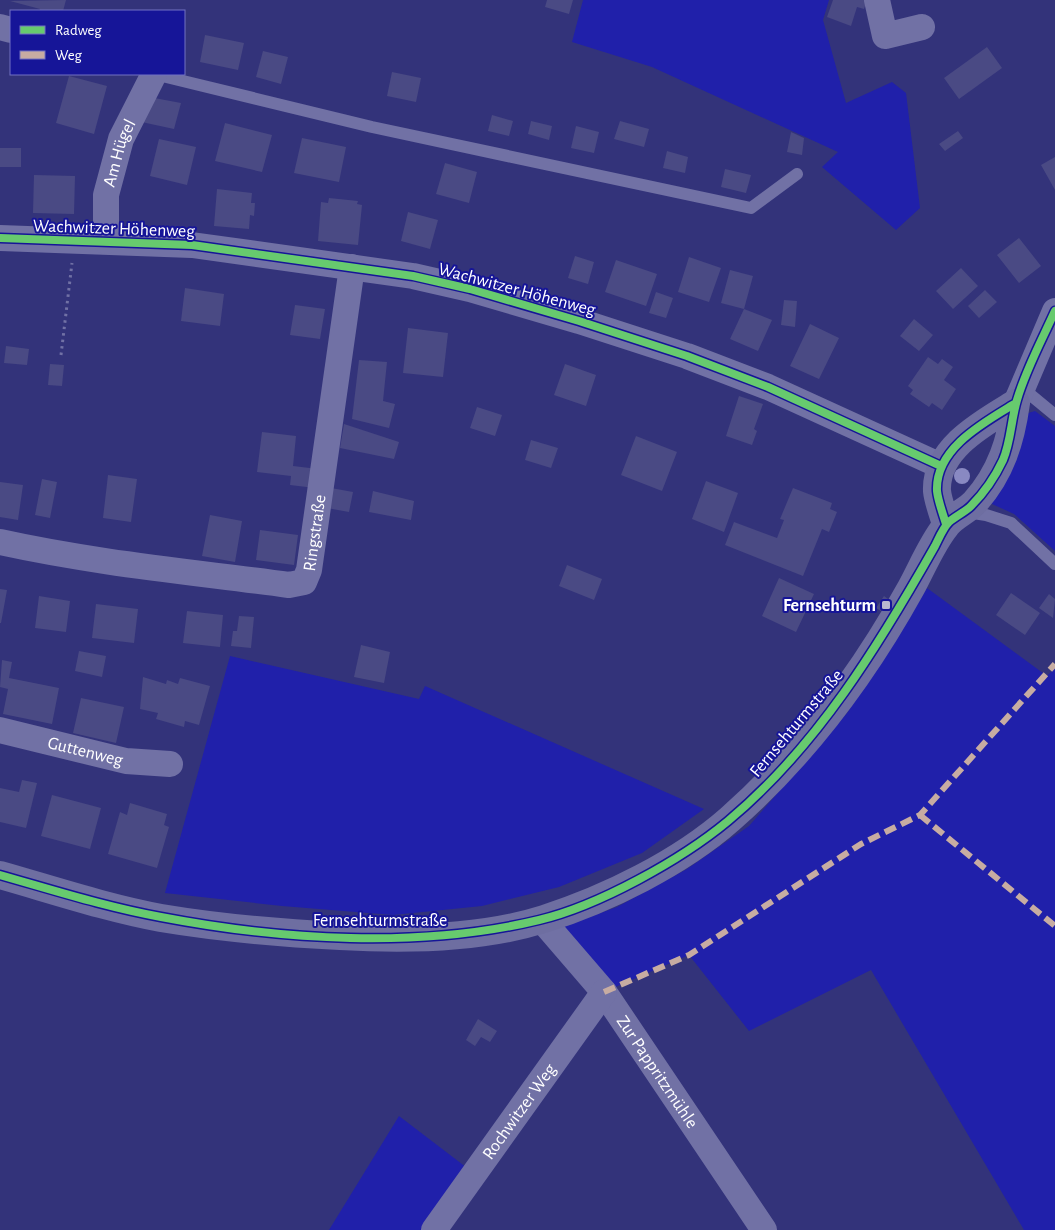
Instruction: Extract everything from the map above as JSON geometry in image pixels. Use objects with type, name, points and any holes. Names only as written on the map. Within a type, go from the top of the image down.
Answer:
[{"type":"street","points":[[877,0],[885,36],[922,27]]},
{"type":"street","name":"Am Hügel","points":[[106,241],[106,195],[122,139],[153,75]]},
{"type":"street","name":"Wachwitzer Höhenweg","points":[[0,238],[192,245],[413,276],[470,289],[579,320],[687,356],[768,387],[941,466]]},
{"type":"street","name":"Ringstraße","points":[[0,542],[45,552],[289,585],[304,582],[309,570],[352,267]]},
{"type":"street","points":[[956,518],[937,491],[941,466],[961,440],[1019,395],[1055,311]]},
{"type":"street","name":"Fernsehturmstraße","points":[[0,875],[86,900],[160,917],[267,932],[386,939],[467,934],[542,920],[613,893],[681,854],[728,821],[776,775],[834,706],[871,655],[956,518],[993,479],[1004,458],[1013,427],[1019,395]]},
{"type":"street","name":"Guttenweg","points":[[0,730],[126,761],[170,764]]},
{"type":"street","name":"Zur Pappritzmühle","points":[[542,920],[604,992],[764,1230]]},
{"type":"street","name":"Rochwitzer Weg","points":[[434,1230],[604,992]]},
{"type":"lane","points":[[157,75],[372,127],[751,208],[797,174]]},
{"type":"lane","points":[[1019,395],[1055,415]]},
{"type":"lane","points":[[956,518],[986,515],[1011,523],[1055,564]]},
{"type":"path","points":[[61,355],[75,240]]},
{"type":"shaded area","points":[[583,0],[829,0],[823,20],[846,103],[892,82],[906,93],[920,208],[896,230],[822,167],[838,152],[652,67],[572,42]]},
{"type":"shaded area","points":[[1035,411],[1055,426],[1055,551],[1014,514],[992,504],[989,498],[1025,414]]},
{"type":"shaded area","points":[[927,588],[1047,676],[1055,668],[1055,1230],[1024,1230],[871,970],[749,1031],[689,955],[604,992],[559,928],[617,907],[687,869],[749,826],[847,713],[888,652]]},
{"type":"shaded area","points":[[230,656],[419,699],[425,686],[704,809],[642,853],[559,887],[482,906],[393,915],[282,906],[165,893]]},
{"type":"shaded area","points":[[399,1116],[475,1174],[434,1230],[329,1230]]},
{"type":"building","points":[[66,0],[63,10],[40,10],[10,1]]},
{"type":"building","points":[[547,0],[573,0],[569,14],[545,7]]},
{"type":"building","points":[[833,0],[867,0],[864,9],[857,7],[851,26],[827,17]]},
{"type":"building","points":[[205,35],[244,43],[238,70],[200,62]]},
{"type":"building","points":[[987,47],[1002,68],[959,99],[944,78]]},
{"type":"building","points":[[263,51],[288,57],[281,84],[256,77]]},
{"type":"building","points":[[392,72],[421,78],[416,102],[387,96]]},
{"type":"building","points":[[69,76],[107,86],[94,134],[56,123]]},
{"type":"building","points":[[149,97],[181,103],[174,129],[137,121]]},
{"type":"building","points":[[492,115],[513,121],[509,136],[488,131]]},
{"type":"building","points":[[531,121],[552,126],[549,140],[528,134]]},
{"type":"building","points":[[620,121],[649,129],[644,147],[614,139]]},
{"type":"building","points":[[225,123],[272,135],[262,172],[215,161]]},
{"type":"building","points":[[576,126],[599,132],[594,153],[571,148]]},
{"type":"building","points":[[958,131],[963,138],[945,151],[939,144]]},
{"type":"building","points":[[791,132],[804,138],[802,155],[787,152]]},
{"type":"building","points":[[302,138],[346,147],[339,182],[294,173]]},
{"type":"building","points":[[159,139],[196,147],[187,185],[150,176]]},
{"type":"building","points":[[0,148],[21,148],[21,167],[0,167]]},
{"type":"building","points":[[667,151],[688,157],[685,173],[663,168]]},
{"type":"building","points":[[1055,157],[1055,190],[1041,165]]},
{"type":"building","points":[[445,163],[477,172],[469,203],[436,194]]},
{"type":"building","points":[[725,169],[751,175],[746,193],[721,187]]},
{"type":"building","points":[[34,175],[75,176],[74,214],[33,213]]},
{"type":"building","points":[[217,189],[252,193],[251,203],[255,203],[254,216],[250,215],[249,229],[214,226]]},
{"type":"building","points":[[329,198],[358,201],[357,204],[362,205],[358,245],[318,241],[321,202],[328,203]]},
{"type":"building","points":[[408,212],[438,220],[430,249],[401,241]]},
{"type":"building","points":[[1019,238],[1041,266],[1019,283],[997,255]]},
{"type":"building","points":[[575,256],[594,262],[588,284],[568,278]]},
{"type":"building","points":[[689,257],[721,268],[709,302],[678,292]]},
{"type":"building","points":[[616,260],[657,274],[646,306],[605,292]]},
{"type":"building","points":[[961,268],[978,286],[953,309],[936,291]]},
{"type":"building","points":[[730,270],[753,276],[744,309],[721,303]]},
{"type":"building","points":[[185,288],[224,294],[220,326],[181,321]]},
{"type":"building","points":[[985,290],[997,302],[979,318],[968,306]]},
{"type":"building","points":[[656,292],[673,298],[666,318],[649,313]]},
{"type":"building","points":[[784,300],[797,301],[795,327],[781,325]]},
{"type":"building","points":[[295,305],[325,309],[320,339],[290,335]]},
{"type":"building","points":[[744,309],[772,320],[758,351],[730,339]]},
{"type":"building","points":[[914,319],[933,335],[919,351],[900,336]]},
{"type":"building","points":[[810,324],[839,338],[819,379],[790,366]]},
{"type":"building","points":[[408,328],[448,333],[443,377],[403,373]]},
{"type":"building","points":[[6,346],[29,349],[27,365],[4,363]]},
{"type":"building","points":[[928,357],[938,364],[942,359],[953,367],[944,380],[956,389],[942,410],[932,403],[929,407],[910,394],[913,390],[908,386]]},
{"type":"building","points":[[359,360],[387,362],[383,401],[395,404],[389,428],[352,419]]},
{"type":"building","points":[[50,364],[64,365],[62,386],[48,385]]},
{"type":"building","points":[[565,364],[596,375],[586,406],[554,395]]},
{"type":"building","points":[[739,396],[763,404],[754,429],[757,431],[752,445],[726,436]]},
{"type":"building","points":[[477,407],[502,415],[495,436],[470,428]]},
{"type":"building","points":[[344,424],[399,442],[394,459],[340,448]]},
{"type":"building","points":[[262,432],[296,436],[293,466],[318,469],[315,488],[290,485],[291,476],[257,472]]},
{"type":"building","points":[[636,436],[677,452],[662,491],[621,475]]},
{"type":"building","points":[[531,440],[558,448],[551,468],[525,460]]},
{"type":"building","points":[[108,475],[137,479],[131,522],[103,518]]},
{"type":"building","points":[[42,479],[57,482],[50,518],[35,515]]},
{"type":"building","points":[[706,481],[738,493],[724,532],[692,519]]},
{"type":"building","points":[[0,482],[23,485],[18,520],[0,517]]},
{"type":"building","points":[[331,488],[353,492],[349,512],[327,508]]},
{"type":"building","points":[[793,488],[832,503],[830,509],[837,512],[829,532],[822,529],[803,576],[725,545],[734,522],[777,538],[784,520],[780,519]]},
{"type":"building","points":[[373,491],[414,501],[411,520],[369,512]]},
{"type":"building","points":[[210,515],[242,521],[235,562],[202,556]]},
{"type":"building","points":[[260,530],[298,535],[294,565],[256,560]]},
{"type":"building","points":[[567,565],[602,579],[594,600],[559,586]]},
{"type":"building","points":[[779,578],[814,594],[796,632],[762,616]]},
{"type":"building","points":[[0,589],[7,590],[1,623],[0,623]]},
{"type":"building","points":[[1011,593],[1040,613],[1025,635],[996,615]]},
{"type":"building","points":[[1049,594],[1055,599],[1053,618],[1039,608]]},
{"type":"building","points":[[39,596],[70,601],[66,632],[35,628]]},
{"type":"building","points":[[884,596],[888,599],[881,611],[876,608]]},
{"type":"building","points":[[96,604],[138,609],[134,643],[92,638]]},
{"type":"building","points":[[187,611],[223,615],[220,647],[183,643]]},
{"type":"building","points":[[239,616],[254,617],[251,648],[231,646],[233,631],[237,631]]},
{"type":"building","points":[[361,645],[390,652],[384,683],[354,677]]},
{"type":"building","points":[[79,651],[106,656],[102,677],[75,671]]},
{"type":"building","points":[[2,660],[12,662],[9,678],[59,688],[52,724],[3,714],[8,689],[0,687]]},
{"type":"building","points":[[143,677],[166,684],[167,680],[178,684],[180,678],[210,686],[199,725],[185,721],[184,727],[156,719],[158,713],[140,709]]},
{"type":"building","points":[[81,698],[124,707],[116,743],[73,733]]},
{"type":"building","points":[[22,780],[37,783],[26,828],[0,822],[0,788],[19,792]]},
{"type":"building","points":[[52,795],[101,808],[90,849],[41,836]]},
{"type":"building","points":[[130,803],[167,814],[164,825],[169,827],[157,868],[108,854],[120,812],[127,815]]},
{"type":"building","points":[[478,1019],[497,1031],[490,1042],[481,1037],[475,1046],[466,1040]]},
{"type":"marked path","points":[[604,992],[689,955],[861,844],[920,815],[1055,664]]},
{"type":"marked path","points":[[920,815],[1055,926]]},
{"type":"cycle path","points":[[0,238],[192,245],[413,276],[470,289],[579,321],[687,356],[768,387],[941,466]]},
{"type":"cycle path","points":[[0,875],[100,903],[161,917],[254,931],[350,938],[399,938],[447,935],[494,929],[539,920],[587,904],[638,880],[709,836],[760,792],[790,761],[844,693],[892,620],[945,527],[976,501],[996,473],[1006,453],[1021,388],[1055,311]]},
{"type":"cycle path","points":[[946,524],[937,491],[939,476],[944,462],[964,438],[1016,403]]},
{"type":"place","name":"Fernsehturm","points":[[886,605]]}]
